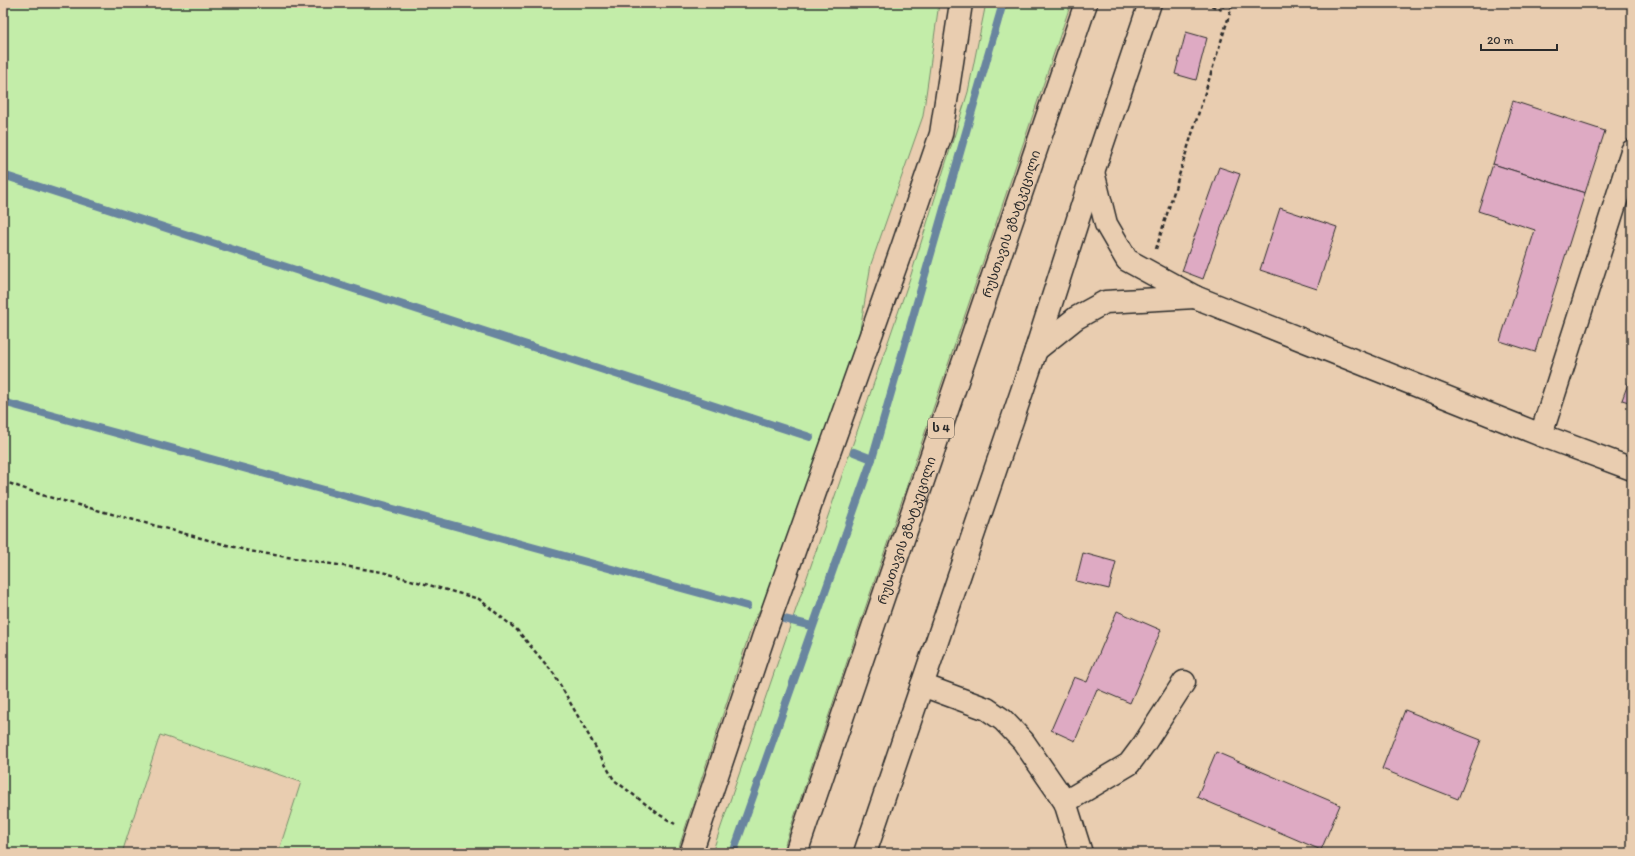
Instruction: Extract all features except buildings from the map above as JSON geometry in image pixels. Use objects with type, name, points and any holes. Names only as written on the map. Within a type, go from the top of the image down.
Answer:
[{"type":"main road","points":[[693,845],[763,638],[941,134],[961,3]]},
{"type":"main road","name":"რუსთავის გზატკეცილი","points":[[796,853],[1086,3]]},
{"type":"main road","points":[[865,853],[1036,350],[1093,172],[1150,3]]},
{"type":"main road","points":[[1541,435],[1632,151]]},
{"type":"main road","points":[[1093,172],[1106,224],[1127,260],[1195,297],[1541,435],[1632,469]]},
{"type":"main road","points":[[1036,350],[1076,318],[1105,302],[1195,297]]},
{"type":"main road","points":[[1065,802],[1129,764],[1144,744],[1184,682]]},
{"type":"main road","points":[[922,685],[987,709],[1003,720],[1023,741],[1065,802],[1081,853]]},
{"type":"path","points":[[1205,3],[1222,10],[1224,3]]},
{"type":"path","points":[[1149,272],[1233,3]]},
{"type":"path","points":[[3,481],[45,496],[249,551],[382,572],[479,599],[517,630],[554,674],[614,780],[660,815],[693,845]]},
{"type":"green space","points":[[3,3],[939,3],[923,116],[871,264],[852,377],[794,549],[754,620],[677,853],[278,853],[301,782],[160,735],[122,853],[3,853]]},
{"type":"green space","points":[[986,3],[1071,3],[782,853],[712,853],[910,278],[968,92]]},
{"type":"waterway","points":[[733,853],[872,459],[1003,3]]},
{"type":"waterway","points":[[3,175],[810,437]]},
{"type":"waterway","points":[[3,402],[747,606]]},
{"type":"waterway","points":[[854,452],[872,459]]},
{"type":"waterway","points":[[784,619],[812,626]]}]
